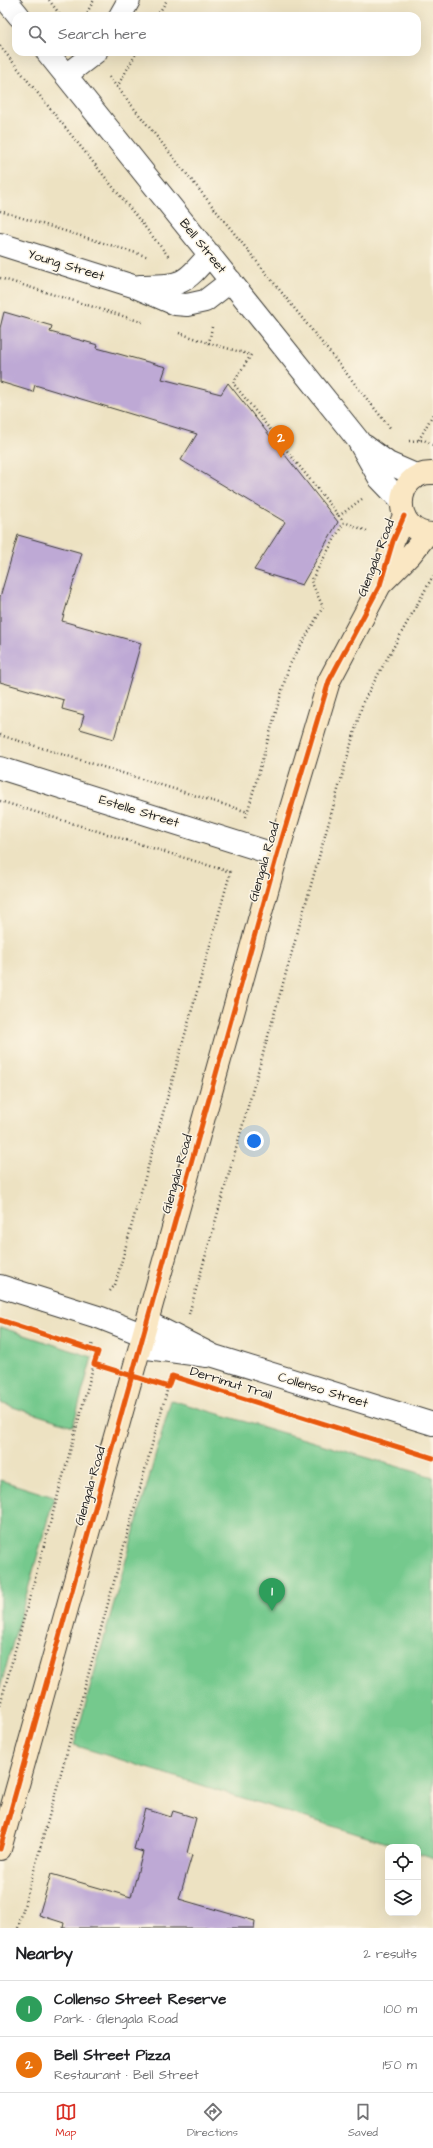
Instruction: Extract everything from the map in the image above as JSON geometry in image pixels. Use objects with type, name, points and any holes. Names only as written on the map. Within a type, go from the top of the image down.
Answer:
[{"type":"street","points":[[6,0],[16,12]]},
{"type":"street","points":[[122,12],[129,0]]},
{"type":"street","name":"Bell Street","points":[[50,56],[358,440],[380,479],[403,509]]},
{"type":"street","points":[[66,75],[91,56]]},
{"type":"street","name":"Young Street","points":[[0,244],[133,286],[175,304],[187,305],[206,300],[231,281]]},
{"type":"street","name":"Young Street","points":[[133,286],[169,285],[181,283],[189,278],[210,254]]},
{"type":"street","name":"Bell Street","points":[[358,440],[388,463],[428,472]]},
{"type":"street","name":"Glengala Road","points":[[0,1849],[277,855],[329,681],[380,585],[403,509],[404,491],[409,482],[428,472]]},
{"type":"street","points":[[403,509],[409,524],[417,530],[430,534]]},
{"type":"street","name":"Glengala Road","points":[[380,585],[430,534]]},
{"type":"street","name":"Estelle Street","points":[[0,768],[277,855]]},
{"type":"street","name":"Collenso Street","points":[[0,1286],[102,1318],[144,1335],[433,1424]]},
{"type":"path","points":[[49,0],[58,12]]},
{"type":"path","points":[[87,12],[94,0]]},
{"type":"path","points":[[159,12],[166,0]]},
{"type":"path","points":[[95,56],[117,87],[392,430]]},
{"type":"path","points":[[117,87],[135,56]]},
{"type":"path","points":[[0,211],[155,259]]},
{"type":"path","points":[[0,278],[149,324]]},
{"type":"path","points":[[172,331],[209,343]]},
{"type":"path","points":[[418,440],[433,414]]},
{"type":"path","points":[[109,1292],[115,1285],[289,666],[323,607],[311,581],[344,522]]},
{"type":"path","points":[[172,1376],[363,702],[433,576]]},
{"type":"path","points":[[0,735],[248,812]]},
{"type":"path","points":[[0,800],[230,872]]},
{"type":"path","points":[[83,1347],[98,1352]]},
{"type":"path","points":[[0,1705],[96,1358]]},
{"type":"path","points":[[18,1928],[168,1387],[94,1364]]},
{"type":"green space","points":[[0,1327],[92,1357],[73,1426],[0,1403]]},
{"type":"green space","points":[[171,1400],[433,1477],[433,1858],[421,1854],[421,1844],[389,1844],[74,1745]]},
{"type":"green space","points":[[0,1480],[54,1497],[0,1688]]},
{"type":"building","points":[[4,312],[52,326],[50,332],[98,345],[97,348],[166,367],[162,379],[221,394],[228,383],[338,522],[302,585],[254,570],[285,522],[181,460],[197,434],[35,385],[33,392],[0,382],[0,328]]},
{"type":"building","points":[[18,535],[82,553],[62,621],[141,643],[114,739],[80,729],[84,715],[62,709],[64,700],[0,682],[0,597]]},
{"type":"building","points":[[145,1809],[171,1817],[173,1811],[196,1818],[187,1853],[192,1855],[179,1899],[255,1921],[254,1928],[63,1928],[64,1923],[39,1915],[51,1874],[131,1897],[143,1852],[134,1849]]},
{"type":"cycle path","points":[[0,1849],[277,855],[329,681],[380,585],[393,541],[404,516]]},
{"type":"cycle path","name":"Derrimut Trail","points":[[0,1320],[98,1352],[94,1364],[168,1387],[172,1376],[433,1458]]},
{"type":"place","name":"Bell Street Pizza","points":[[281,458]]},
{"type":"place","name":"Collenso Street Reserve","points":[[272,1611]]}]
